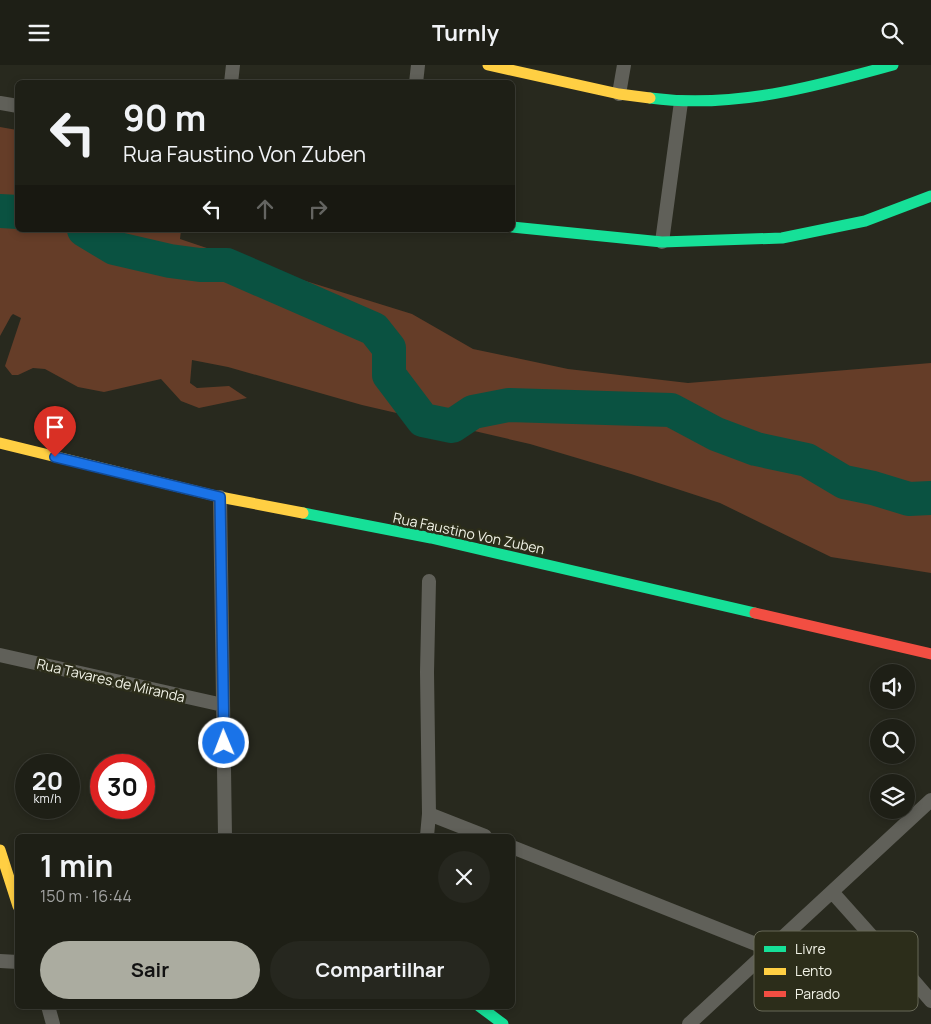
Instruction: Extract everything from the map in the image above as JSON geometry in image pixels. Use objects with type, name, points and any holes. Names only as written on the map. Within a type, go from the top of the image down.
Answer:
[{"type":"street","points":[[232,80],[234,65]]},
{"type":"street","points":[[416,80],[418,65]]},
{"type":"street","points":[[488,65],[619,94],[681,102],[774,95],[835,82],[894,65]]},
{"type":"street","points":[[619,94],[624,65]]},
{"type":"street","points":[[662,242],[681,102]]},
{"type":"street","points":[[0,103],[15,106]]},
{"type":"street","points":[[515,227],[662,242],[782,238],[865,221],[931,196]]},
{"type":"street","name":"Rua Faustino Von Zuben","points":[[0,443],[220,497],[431,538],[931,655]]},
{"type":"street","points":[[220,497],[225,834]]},
{"type":"street","points":[[427,834],[429,814],[427,672],[429,581]]},
{"type":"street","name":"Rua Tavares de Miranda","points":[[0,655],[223,705]]},
{"type":"street","points":[[791,931],[931,800]]},
{"type":"street","points":[[429,814],[480,834]]},
{"type":"street","points":[[515,848],[754,944]]},
{"type":"street","points":[[0,850],[15,897]]},
{"type":"street","points":[[833,893],[867,931]]},
{"type":"street","points":[[0,961],[15,962]]},
{"type":"street","points":[[689,1024],[754,965]]},
{"type":"street","points":[[918,986],[931,1001]]},
{"type":"street","points":[[49,1009],[53,1024]]},
{"type":"street","points":[[483,1009],[502,1024]]},
{"type":"shaded area","points":[[0,127],[15,130],[15,232],[181,232],[180,239],[412,314],[473,349],[568,369],[688,383],[931,363],[931,573],[831,557],[720,503],[631,474],[530,444],[362,405],[228,367],[192,360],[190,383],[197,388],[229,386],[247,398],[199,408],[181,401],[161,379],[104,392],[78,387],[45,369],[33,368],[18,375],[12,375],[5,366],[21,318],[13,314],[0,336]]},
{"type":"waterway","points":[[0,211],[15,212]]},
{"type":"waterway","points":[[87,232],[114,248],[170,261],[200,265],[227,265],[374,329],[389,348],[389,375],[423,420],[452,426],[473,412],[509,405],[671,410],[716,434],[756,449],[807,460],[844,482],[873,488],[909,499],[931,498]]},
{"type":"traffic: fast","points":[[650,98],[712,101],[773,94],[893,65]]},
{"type":"traffic: fast","points":[[515,227],[662,242],[782,238],[865,221],[931,196]]},
{"type":"traffic: fast","points":[[303,513],[431,538],[755,613]]},
{"type":"traffic: fast","points":[[483,1009],[503,1024]]},
{"type":"traffic: slow","points":[[488,65],[619,94],[650,98]]},
{"type":"traffic: slow","points":[[0,443],[220,497],[303,513]]},
{"type":"traffic: slow","points":[[0,850],[15,897]]},
{"type":"traffic: jam","points":[[755,613],[931,654]]},
{"type":"route","points":[[55,457],[220,497],[224,743]]}]
